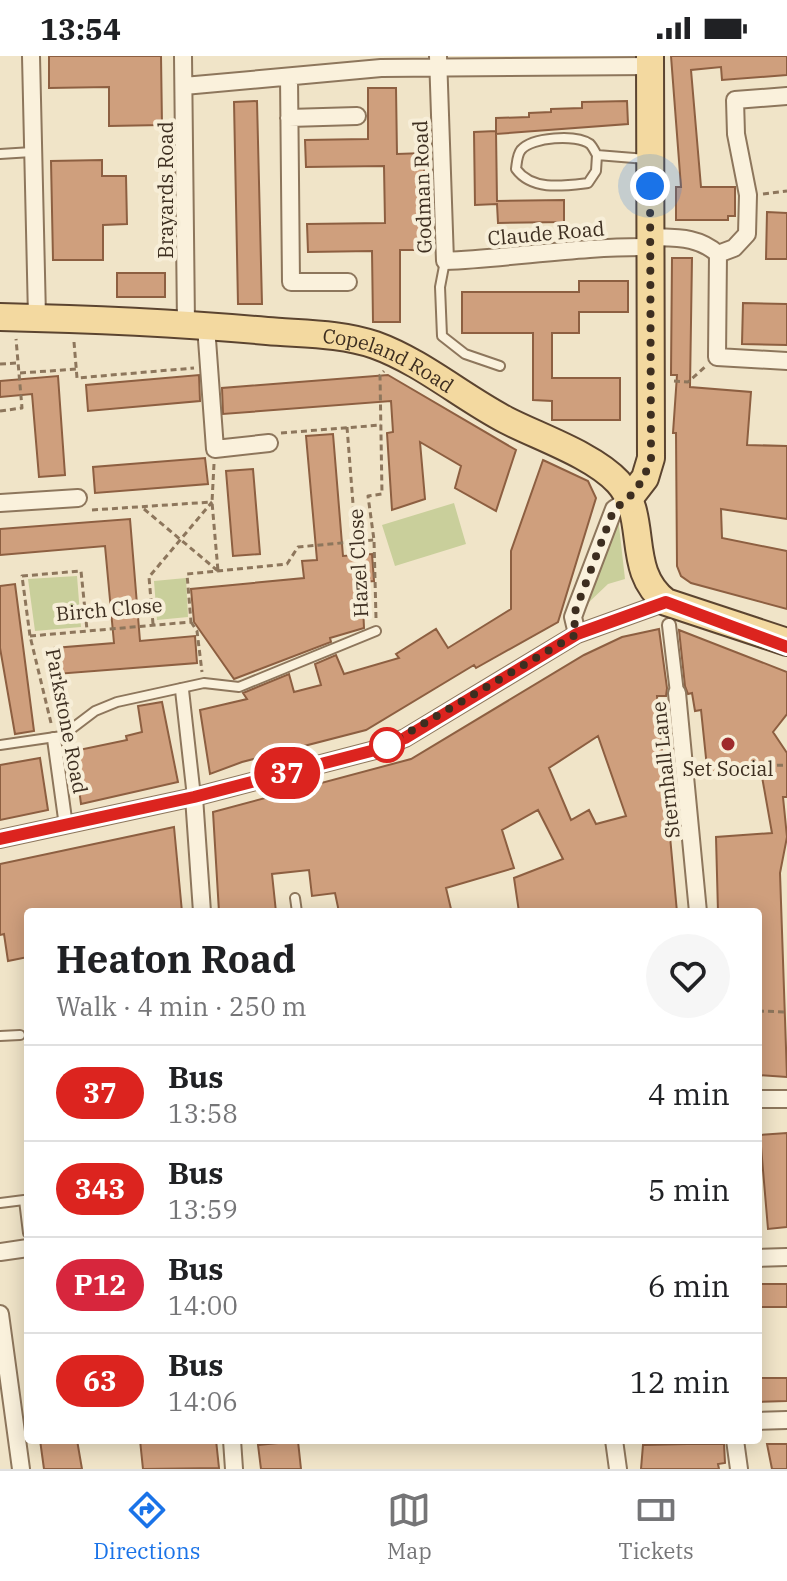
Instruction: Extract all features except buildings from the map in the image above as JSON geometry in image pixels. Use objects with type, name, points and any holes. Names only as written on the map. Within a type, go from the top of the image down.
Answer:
[{"type":"main road","points":[[628,500],[645,478],[651,458],[650,61]]},
{"type":"main road","name":"Copeland Road","points":[[17,317],[196,325],[334,336],[375,345],[496,415],[596,466],[618,482],[628,500],[645,577],[667,613]]},
{"type":"main road","points":[[667,613],[785,644]]},
{"type":"street","points":[[17,317],[32,152],[31,56]]},
{"type":"street","name":"Brayards Road","points":[[183,56],[196,325]]},
{"type":"street","points":[[184,86],[438,61],[650,61]]},
{"type":"street","name":"Godman Road","points":[[438,61],[445,261]]},
{"type":"street","points":[[289,77],[291,282],[348,282]]},
{"type":"street","points":[[787,96],[735,100],[736,134],[748,195],[747,234],[734,248],[718,254],[717,357],[787,361]]},
{"type":"street","points":[[289,118],[357,116]]},
{"type":"street","name":"Claude Road","points":[[445,261],[528,256],[592,246],[688,238],[706,244],[718,254]]},
{"type":"street","points":[[196,325],[209,367],[215,449],[269,443]]},
{"type":"street","points":[[0,503],[78,498]]},
{"type":"street","points":[[577,634],[573,617],[587,578],[614,509],[628,500]]},
{"type":"street","points":[[0,839],[194,797],[395,742],[577,634],[667,613]]},
{"type":"street","name":"Sternhall Lane","points":[[667,613],[698,908]]},
{"type":"street","points":[[182,690],[202,908]]},
{"type":"street","name":"Parkstone Road","points":[[54,739],[66,826]]},
{"type":"street","points":[[762,1099],[787,1099]]},
{"type":"street","points":[[0,1252],[24,1249]]},
{"type":"street","points":[[762,1258],[787,1257]]},
{"type":"street","points":[[0,1314],[21,1469]]},
{"type":"street","points":[[762,1421],[787,1420]]},
{"type":"street","points":[[232,1444],[234,1469]]},
{"type":"street","points":[[615,1444],[618,1469]]},
{"type":"street","points":[[736,1444],[739,1469]]},
{"type":"lane","points":[[597,155],[596,171],[588,183],[535,183],[522,178],[516,169],[518,153],[529,143],[542,141],[578,141],[590,145],[597,155],[650,160]]},
{"type":"lane","points":[[0,154],[32,152]]},
{"type":"lane","name":"Godman Road","points":[[445,261],[440,287],[442,336],[465,354],[500,366]]},
{"type":"lane","points":[[0,745],[54,739],[103,707],[204,683],[239,687],[376,631]]},
{"type":"lane","points":[[295,898],[296,908]]},
{"type":"lane","points":[[0,1036],[20,1035]]},
{"type":"lane","points":[[0,1203],[24,1200]]},
{"type":"path","points":[[748,195],[787,191]]},
{"type":"path","points":[[0,411],[22,408],[17,317]]},
{"type":"path","points":[[72,331],[77,378],[209,367]]},
{"type":"path","points":[[664,380],[688,382],[717,357]]},
{"type":"path","points":[[0,364],[18,363]]},
{"type":"path","name":"Hazel Close","points":[[376,631],[374,540],[368,496],[382,494],[380,375],[389,365]]},
{"type":"path","points":[[20,373],[77,369]]},
{"type":"path","points":[[269,443],[278,433],[381,425]]},
{"type":"path","points":[[347,427],[356,542]]},
{"type":"path","points":[[215,449],[212,502],[218,571]]},
{"type":"path","points":[[78,498],[80,510],[143,509],[212,502]]},
{"type":"path","points":[[153,625],[149,577],[212,502]]},
{"type":"path","points":[[143,509],[218,571],[287,564],[298,547],[374,540]]},
{"type":"path","name":"Parkstone Road","points":[[54,739],[30,636],[22,576],[81,571],[87,631]]},
{"type":"path","name":"Birch Close","points":[[30,636],[191,622],[187,574],[218,571]]},
{"type":"path","points":[[191,622],[197,631],[204,683]]},
{"type":"path","points":[[757,766],[787,765]]},
{"type":"path","points":[[762,1011],[787,1012]]},
{"type":"green space","points":[[454,503],[466,544],[395,566],[382,525]]},
{"type":"green space","points":[[618,517],[625,579],[608,584],[586,605]]},
{"type":"green space","points":[[77,576],[81,627],[35,631],[28,579]]},
{"type":"green space","points":[[186,578],[188,617],[157,620],[154,581]]},
{"type":"bus line","name":"37","points":[[0,839],[194,797],[375,750],[405,738],[577,634],[666,602],[781,642],[787,647]]},
{"type":"place","name":"Set Social","points":[[728,744]]},
{"type":"route","points":[[387,745],[405,738],[577,634],[573,617],[614,509],[628,500],[645,478],[651,458],[650,186]]}]
